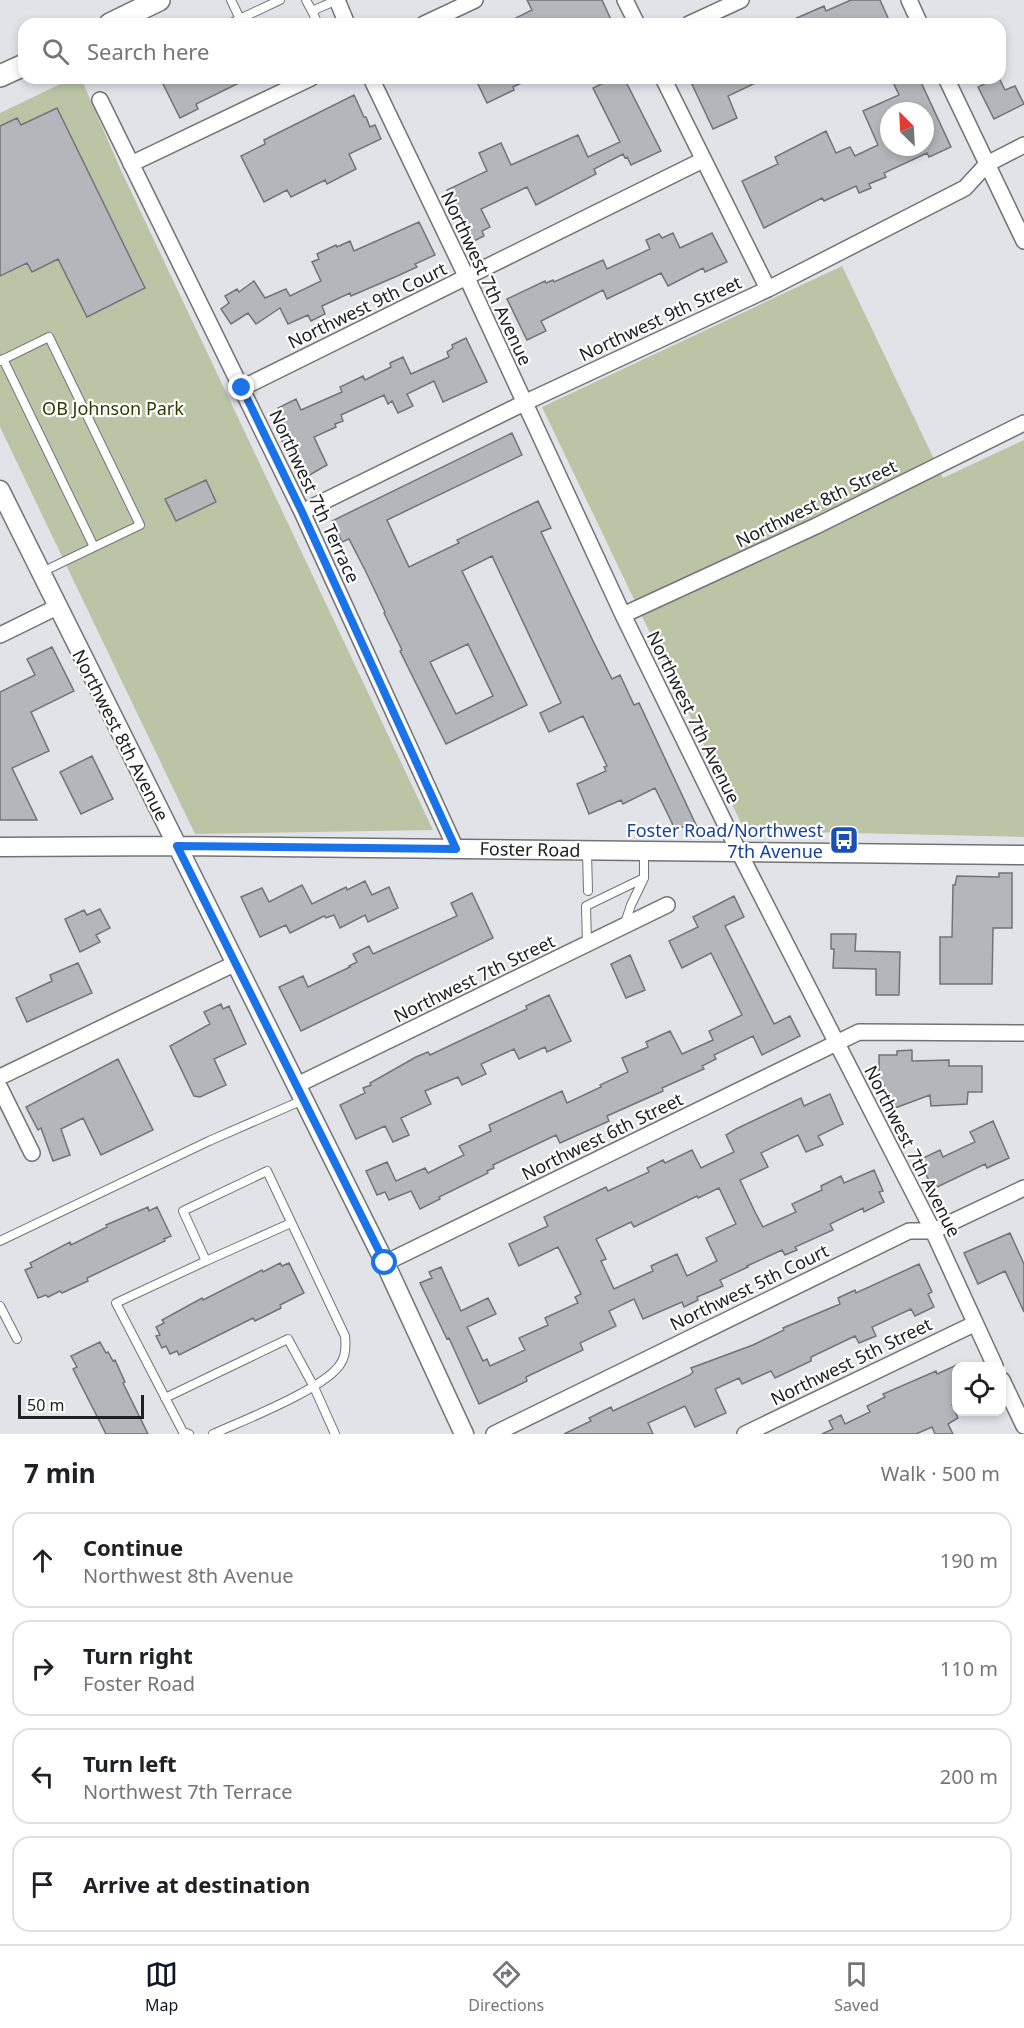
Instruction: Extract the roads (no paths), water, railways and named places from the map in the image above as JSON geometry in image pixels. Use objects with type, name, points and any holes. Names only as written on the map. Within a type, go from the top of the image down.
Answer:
[{"type":"main road","points":[[122,18],[159,0]]},
{"type":"main road","points":[[0,76],[18,68]]},
{"type":"street","points":[[337,0],[344,18]]},
{"type":"street","points":[[437,18],[475,0]]},
{"type":"street","points":[[625,0],[634,18]]},
{"type":"street","points":[[701,18],[741,0]]},
{"type":"street","points":[[909,0],[917,18]]},
{"type":"street","points":[[131,164],[298,84]]},
{"type":"street","name":"Northwest 7th Avenue","points":[[374,84],[467,278],[623,615],[739,852],[933,1231],[993,1362]]},
{"type":"street","points":[[666,84],[768,289]]},
{"type":"street","points":[[949,84],[1024,241]]},
{"type":"street","name":"Northwest 7th Terrace","points":[[100,100],[302,512],[456,849]]},
{"type":"street","name":"Northwest 9th Street","points":[[302,512],[524,403],[768,289],[965,188],[987,164],[1024,146]]},
{"type":"street","name":"Northwest 9th Court","points":[[242,388],[703,160]]},
{"type":"street","name":"Northwest 8th Street","points":[[623,615],[816,526],[1024,423]]},
{"type":"street","name":"Northwest 8th Avenue","points":[[0,489],[385,1263],[464,1434]]},
{"type":"street","points":[[0,635],[57,607]]},
{"type":"street","name":"Foster Road","points":[[0,847],[177,846],[1024,855]]},
{"type":"street","name":"Northwest 7th Street","points":[[301,1092],[586,944],[667,905]]},
{"type":"street","points":[[0,1077],[236,963]]},
{"type":"street","name":"Northwest 6th Street","points":[[385,1263],[836,1041],[859,1032],[1024,1033]]},
{"type":"street","points":[[0,1088],[32,1153]]},
{"type":"street","name":"Northwest 5th Court","points":[[494,1434],[909,1230],[933,1231],[1024,1188]]},
{"type":"street","name":"Northwest 5th Street","points":[[745,1434],[974,1324]]},
{"type":"street","points":[[1006,1388],[1024,1426]]},
{"type":"lane","points":[[231,0],[240,18]]},
{"type":"lane","points":[[242,18],[280,0]]},
{"type":"lane","points":[[306,0],[315,18]]},
{"type":"lane","points":[[312,11],[337,0]]},
{"type":"lane","points":[[40,573],[140,525],[49,337],[1,360],[94,547]]},
{"type":"lane","points":[[587,850],[588,891]]},
{"type":"lane","points":[[624,926],[644,878],[644,851]]},
{"type":"lane","points":[[586,944],[586,906],[644,878]]},
{"type":"lane","points":[[0,1241],[209,1140],[301,1092]]},
{"type":"lane","points":[[206,1261],[183,1211],[267,1172],[345,1336],[346,1349],[341,1364],[314,1387],[213,1434]]},
{"type":"lane","points":[[189,1434],[183,1432],[116,1303],[291,1222]]},
{"type":"lane","points":[[0,1306],[17,1339]]},
{"type":"lane","points":[[165,1398],[288,1339],[314,1387],[335,1434]]},
{"type":"place","name":"Foster Road/Northwest 7th Avenue","points":[[844,840]]},
{"type":"park label","name":"OB Johnson Park","points":[[113,408]]}]
